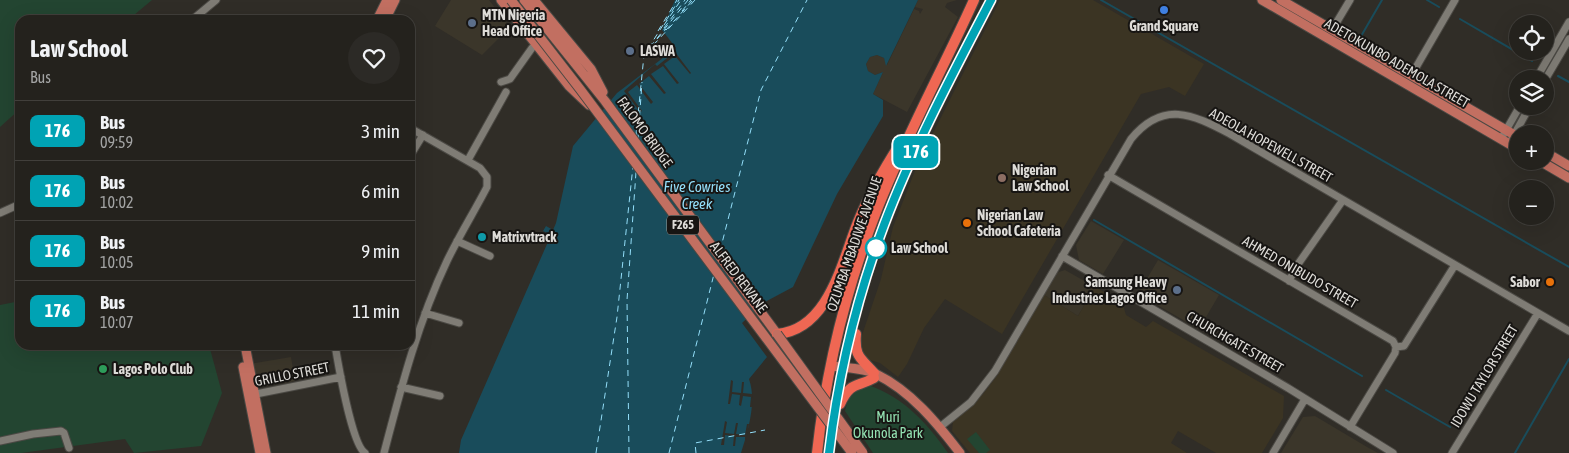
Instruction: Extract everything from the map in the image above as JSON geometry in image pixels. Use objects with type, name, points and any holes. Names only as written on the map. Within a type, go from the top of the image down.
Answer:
[{"type":"highway","name":"OZUMBA MBADIWE AVENUE","points":[[817,453],[830,368],[863,249],[889,180],[974,0]]},
{"type":"highway","name":"OZUMBA MBADIWE AVENUE","points":[[829,453],[843,370],[875,251],[896,196],[991,0]]},
{"type":"highway","points":[[777,334],[790,332],[799,326],[825,302],[838,281],[849,247],[872,192],[920,112]]},
{"type":"highway","points":[[835,416],[849,390],[859,383],[876,376],[857,354],[855,340],[858,313]]},
{"type":"main road","points":[[380,15],[388,0]]},
{"type":"main road","points":[[388,15],[395,0]]},
{"type":"main road","points":[[501,0],[569,86],[605,121]]},
{"type":"main road","name":"ALFRED REWANE","points":[[511,0],[605,121],[852,453]]},
{"type":"main road","name":"FALOMO BRIDGE","points":[[524,0],[615,114],[863,453]]},
{"type":"main road","points":[[534,0],[591,69],[615,114]]},
{"type":"main road","name":"ADETOKUNBO ADEMOLA STREET","points":[[1262,0],[1509,143]]},
{"type":"main road","name":"ADETOKUNBO ADEMOLA STREET","points":[[1282,0],[1296,4],[1332,30],[1509,132]]},
{"type":"main road","points":[[1554,157],[1569,166]]},
{"type":"main road","points":[[1554,169],[1569,178]]},
{"type":"main road","points":[[241,350],[266,453]]},
{"type":"main road","points":[[246,350],[260,453]]},
{"type":"main road","points":[[830,368],[876,376],[898,388],[940,427],[960,453]]},
{"type":"street","points":[[198,15],[216,0]]},
{"type":"street","points":[[1332,30],[1350,0]]},
{"type":"street","points":[[1411,76],[1455,0]]},
{"type":"street","points":[[1541,70],[1569,22]]},
{"type":"street","points":[[1551,70],[1569,38]]},
{"type":"street","points":[[501,82],[510,79],[532,48]]},
{"type":"street","points":[[468,160],[506,92]]},
{"type":"street","name":"ADEOLA HOPEWELL STREET","points":[[940,427],[971,402],[986,385],[1108,175],[1131,139],[1146,123],[1157,117],[1174,113],[1189,115],[1230,134],[1569,331]]},
{"type":"street","points":[[415,131],[468,160],[483,172],[487,178],[487,188],[457,241],[425,313],[415,344]]},
{"type":"street","points":[[415,148],[423,135]]},
{"type":"street","points":[[1505,141],[1509,138]]},
{"type":"street","name":"AHMED ONIBUDO STREET","points":[[1108,175],[1393,341],[1396,347]]},
{"type":"street","points":[[1289,281],[1296,267],[1343,200]]},
{"type":"street","points":[[0,214],[15,206]]},
{"type":"street","points":[[457,241],[490,256]]},
{"type":"street","name":"CHURCHGATE STREET","points":[[1062,256],[1394,453]]},
{"type":"street","points":[[1350,427],[1395,353],[1396,347],[1404,346],[1455,265]]},
{"type":"street","points":[[425,313],[459,323]]},
{"type":"street","name":"IDOWU TAYLOR STREET","points":[[1452,453],[1538,313]]},
{"type":"street","points":[[336,350],[358,445],[365,453]]},
{"type":"street","points":[[384,453],[401,387],[413,350]]},
{"type":"street","name":"GRILLO STREET","points":[[251,395],[341,378]]},
{"type":"street","points":[[401,387],[440,396]]},
{"type":"street","points":[[1273,453],[1305,400]]},
{"type":"street","points":[[0,441],[33,434],[61,431],[64,433],[69,448]]},
{"type":"shaded area","points":[[451,0],[489,0],[510,27],[482,55],[435,26]]},
{"type":"shaded area","points":[[918,0],[957,0],[947,3],[945,7],[958,17],[907,112],[873,94],[883,72],[875,75],[868,71],[866,64],[870,57],[877,55],[884,58],[887,65],[914,9],[919,11],[920,14],[923,9],[915,7]]},
{"type":"shaded area","name":"Nigerian Law School","points":[[1000,0],[1093,0],[1204,64],[1185,96],[1169,87],[1141,94],[1002,334],[945,299],[924,328],[907,364],[898,377],[880,363],[863,358],[860,341],[881,279],[893,227],[918,163]]},
{"type":"shaded area","points":[[1091,221],[1124,240],[1103,274],[1079,260],[1076,245]]},
{"type":"shaded area","points":[[1158,260],[1219,295],[1199,329],[1138,294]]},
{"type":"shaded area","points":[[1065,270],[1095,287],[1078,316],[1044,295],[1056,273]]},
{"type":"shaded area","points":[[1095,287],[1122,302],[1126,315],[1146,327],[1153,321],[1284,396],[1283,418],[1262,453],[1216,453],[1178,431],[1171,443],[1187,453],[970,453],[952,431],[953,422],[983,394],[996,377],[1044,295],[1078,316]]},
{"type":"shaded area","points":[[291,357],[295,381],[260,387],[254,384],[250,364]]},
{"type":"shaded area","points":[[1315,416],[1378,453],[1281,453],[1303,417]]},
{"type":"green space","points":[[0,0],[152,0],[134,15],[15,15],[15,114],[0,127]]},
{"type":"green space","name":"Lagos Polo Club","points":[[15,302],[15,350],[210,350],[222,393],[201,446],[134,453],[125,439],[21,453],[0,453],[0,305]]},
{"type":"green space","name":"Muri Okunola Park","points":[[871,386],[894,397],[905,405],[924,422],[948,453],[873,453],[845,411],[853,393],[860,388]]},
{"type":"green space","points":[[976,432],[990,450],[986,453],[979,453],[967,439]]},
{"type":"water","name":"Five Cowries Creek","points":[[675,0],[918,0],[886,66],[884,58],[877,55],[870,57],[866,64],[868,71],[875,75],[883,72],[873,94],[883,100],[883,116],[837,194],[793,287],[763,303],[742,323],[767,357],[749,379],[752,407],[749,426],[741,453],[459,453],[461,440],[551,235],[543,231],[546,226],[553,230],[556,223],[573,146],[617,93],[676,48],[662,30]]},
{"type":"pier","points":[[675,52],[691,73],[675,56],[664,64],[679,83],[677,84],[663,66],[651,74],[666,93],[664,94],[649,76],[639,84],[653,102],[651,104],[637,85],[628,92],[642,111],[640,112],[624,91],[655,64],[657,66]]},
{"type":"pier","points":[[731,380],[733,381],[732,392],[741,393],[742,382],[744,382],[743,393],[752,394],[753,383],[752,407],[750,407],[751,397],[743,396],[741,406],[739,405],[740,395],[732,394],[730,404],[728,404]]},
{"type":"pier","points":[[725,421],[727,422],[725,433],[734,434],[736,423],[738,423],[736,434],[745,435],[747,424],[749,424],[745,448],[745,437],[736,437],[735,446],[733,446],[734,436],[725,435],[724,445],[721,445]]},
{"type":"waterway","points":[[1101,0],[1569,267]]},
{"type":"waterway","points":[[1360,38],[1382,0]]},
{"type":"waterway","points":[[1427,0],[1439,7]]},
{"type":"waterway","points":[[1460,19],[1532,61]]},
{"type":"waterway","points":[[1558,76],[1569,82]]},
{"type":"waterway","points":[[1094,220],[1362,376]]},
{"type":"waterway","points":[[1515,453],[1569,359]]},
{"type":"waterway","points":[[1386,390],[1450,427]]},
{"type":"ferry route","points":[[658,31],[677,0]]},
{"type":"ferry route","points":[[636,135],[644,55],[679,0]]},
{"type":"ferry route","points":[[664,25],[681,0]]},
{"type":"ferry route","points":[[664,28],[685,0]]},
{"type":"ferry route","points":[[650,47],[688,0]]},
{"type":"ferry route","points":[[682,11],[691,0]]},
{"type":"ferry route","points":[[666,30],[693,0]]},
{"type":"ferry route","points":[[646,53],[695,0]]},
{"type":"ferry route","points":[[720,251],[761,90],[807,0]]},
{"type":"ferry route","points":[[657,39],[666,29]]},
{"type":"ferry route","points":[[638,138],[642,82]]},
{"type":"ferry route","points":[[596,453],[617,317],[633,166]]},
{"type":"ferry route","points":[[629,453],[627,300],[636,172]]},
{"type":"ferry route","points":[[669,453],[714,274]]},
{"type":"ferry route","points":[[696,453],[695,443],[765,430]]},
{"type":"bus line","name":"176","points":[[829,453],[842,373],[872,259],[883,227],[911,161],[991,0]]},
{"type":"place","name":"Grand Square","points":[[1164,10]]},
{"type":"place","name":"MTN Nigeria Head Office","points":[[472,23]]},
{"type":"place","name":"LASWA","points":[[630,51]]},
{"type":"place","name":"Nigerian Law School","points":[[1002,178]]},
{"type":"place","name":"Nigerian Law School Cafeteria","points":[[967,223]]},
{"type":"place","name":"Matrixvtrack","points":[[482,237]]},
{"type":"place","name":"Law School","points":[[876,248]]},
{"type":"place","name":"Sabor","points":[[1550,282]]},
{"type":"place","name":"Samsung Heavy Industries Lagos Office","points":[[1177,290]]},
{"type":"place","name":"Lagos Polo Club","points":[[103,369]]}]
